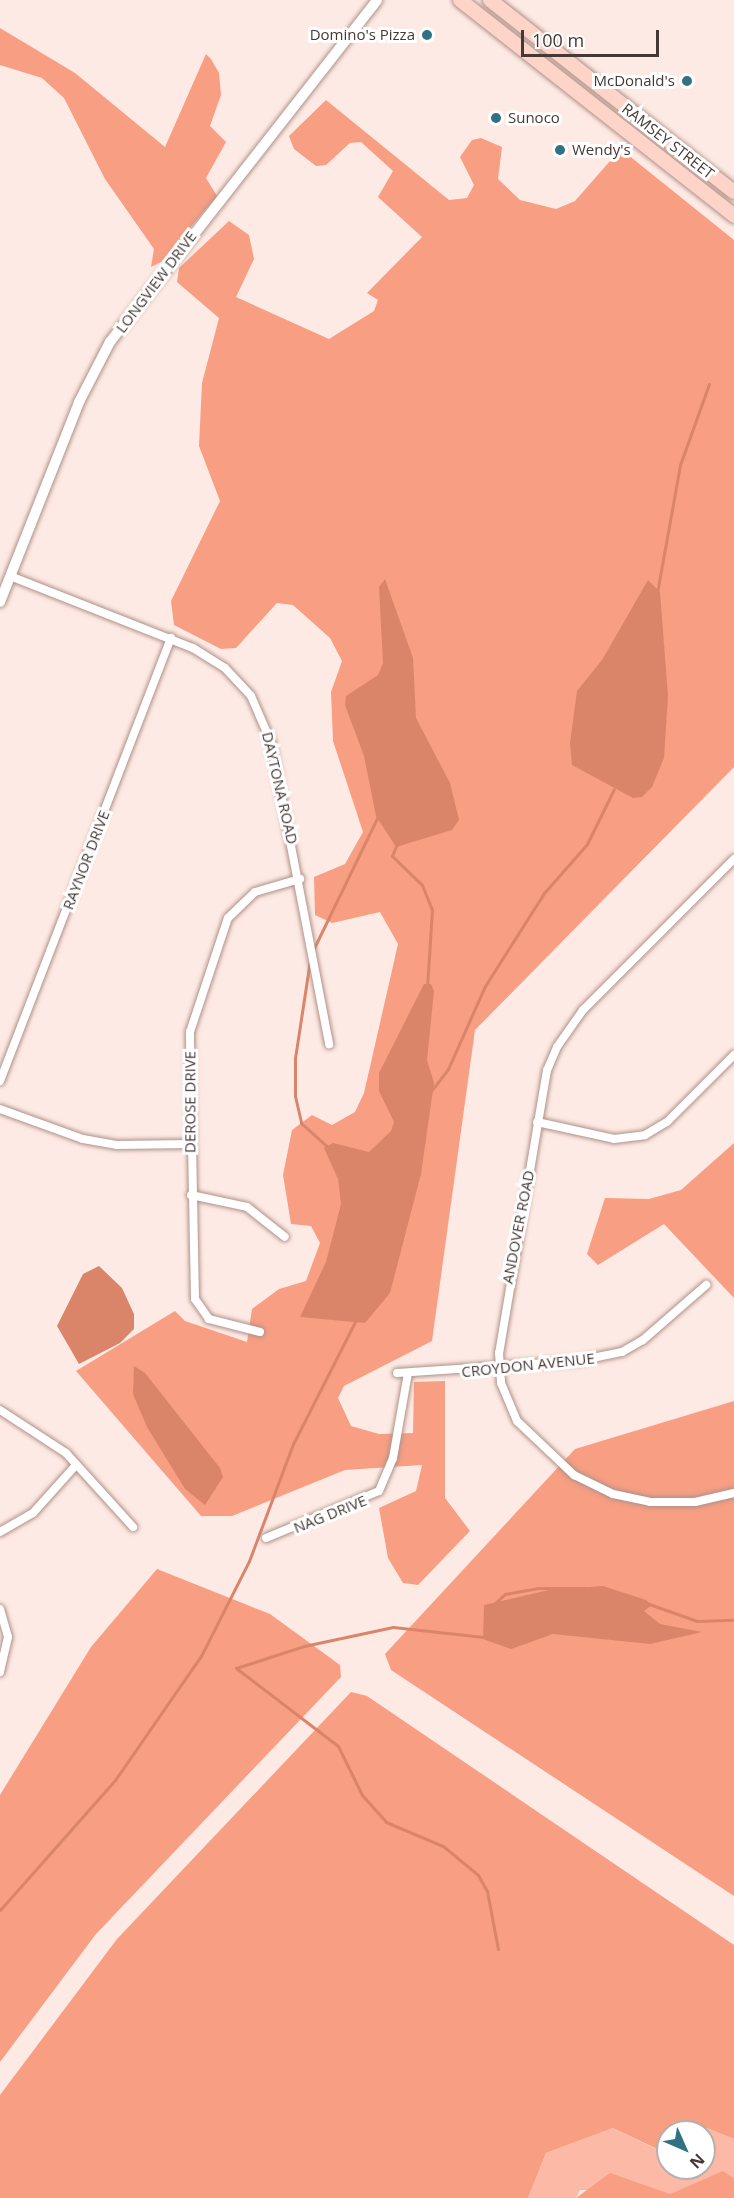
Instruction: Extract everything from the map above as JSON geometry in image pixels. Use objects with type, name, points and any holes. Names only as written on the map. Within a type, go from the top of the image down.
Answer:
[{"type":"main road","name":"RAMSEY STREET","points":[[460,0],[734,216]]},
{"type":"main road","name":"RAMSEY STREET","points":[[490,0],[734,192]]},
{"type":"main road","points":[[593,105],[597,84]]},
{"type":"main road","points":[[593,105],[609,94]]},
{"type":"street","name":"LONGVIEW DRIVE","points":[[0,602],[79,402],[110,342],[377,0]]},
{"type":"street","name":"DAYTONA ROAD","points":[[10,576],[171,638],[225,668],[260,712],[300,879],[329,1044]]},
{"type":"street","name":"RAYNOR DRIVE","points":[[0,1081],[171,638]]},
{"type":"street","name":"ANDOVER ROAD","points":[[734,859],[571,1025],[547,1070],[502,1315],[500,1368],[511,1410],[525,1432],[558,1464],[590,1484],[650,1502],[695,1502],[734,1493]]},
{"type":"street","name":"DEROSE DRIVE","points":[[260,1332],[209,1319],[197,1305],[191,1195],[190,1032],[225,924],[255,892],[300,879]]},
{"type":"street","points":[[537,1122],[614,1139],[645,1135],[667,1122],[734,1055]]},
{"type":"street","points":[[0,1109],[94,1141],[190,1144]]},
{"type":"street","points":[[191,1195],[247,1207],[285,1237]]},
{"type":"street","name":"CROYDON AVENUE","points":[[398,1373],[500,1368],[622,1352],[643,1340],[706,1286]]},
{"type":"street","name":"NAG DRIVE","points":[[266,1538],[379,1491],[393,1458],[408,1373]]},
{"type":"street","points":[[0,1410],[76,1465],[133,1527]]},
{"type":"street","points":[[0,1532],[33,1513],[76,1465]]},
{"type":"street","points":[[0,1609],[8,1637],[0,1672]]},
{"type":"shaded area","points":[[0,28],[75,73],[165,147],[206,54],[211,59],[219,73],[221,95],[210,126],[226,142],[206,178],[217,196],[161,262],[151,267],[154,249],[105,179],[64,98],[42,78],[0,65]]},
{"type":"shaded area","points":[[326,100],[449,200],[467,198],[474,185],[460,157],[472,140],[481,138],[502,147],[498,179],[520,200],[556,209],[575,201],[617,153],[627,154],[734,240],[734,767],[475,1030],[432,1341],[344,1386],[338,1398],[351,1426],[379,1434],[413,1433],[414,1382],[445,1381],[445,1498],[470,1531],[418,1585],[403,1583],[388,1558],[379,1508],[416,1491],[422,1465],[345,1470],[232,1516],[201,1516],[76,1371],[175,1311],[185,1321],[247,1342],[252,1309],[279,1289],[306,1281],[320,1243],[311,1226],[291,1224],[283,1175],[292,1130],[312,1115],[332,1125],[355,1112],[364,1093],[398,944],[380,912],[332,923],[315,915],[314,877],[345,864],[363,832],[333,741],[331,692],[342,661],[330,638],[293,605],[277,603],[236,648],[221,649],[174,625],[171,601],[220,501],[199,446],[202,383],[219,318],[177,282],[179,268],[229,221],[249,235],[254,259],[236,297],[329,339],[374,311],[378,300],[367,293],[422,237],[378,197],[393,171],[361,142],[350,143],[326,165],[316,166],[294,149],[289,136]]},
{"type":"shaded area","points":[[385,579],[413,658],[416,718],[450,783],[459,820],[452,830],[396,847],[376,816],[364,756],[345,705],[346,696],[378,675],[383,663],[379,587]]},
{"type":"shaded area","points":[[648,580],[660,592],[668,696],[664,758],[652,787],[642,797],[633,798],[572,765],[570,743],[577,691],[602,660]]},
{"type":"shaded area","points":[[424,984],[431,984],[434,991],[427,1060],[434,1083],[421,1174],[390,1293],[365,1323],[300,1317],[326,1262],[341,1204],[338,1179],[324,1148],[333,1143],[369,1152],[391,1131],[394,1122],[379,1091],[379,1073]]},
{"type":"shaded area","points":[[734,1143],[734,1298],[664,1224],[598,1265],[587,1254],[605,1198],[649,1199],[681,1190]]},
{"type":"shaded area","points":[[99,1266],[122,1288],[134,1314],[134,1329],[120,1343],[79,1364],[57,1326],[83,1274]]},
{"type":"shaded area","points":[[134,1366],[145,1373],[220,1468],[223,1477],[205,1505],[185,1489],[147,1427],[133,1394]]},
{"type":"shaded area","points":[[734,1401],[734,1896],[391,1670],[385,1654],[575,1449]]},
{"type":"shaded area","points":[[157,1569],[270,1614],[340,1665],[341,1677],[96,1934],[0,2062],[0,1795],[91,1647]]},
{"type":"shaded area","points":[[603,1586],[646,1600],[652,1605],[644,1611],[660,1624],[702,1632],[650,1644],[553,1634],[511,1649],[483,1639],[484,1605],[549,1590]]},
{"type":"shaded area","points":[[351,1692],[367,1696],[734,1945],[734,2139],[716,2132],[716,2120],[656,2120],[655,2148],[613,2128],[546,2153],[528,2198],[0,2198],[0,2095],[117,1939]]},
{"type":"shaded area","points":[[613,2128],[656,2147],[656,2180],[704,2180],[670,2194],[580,2190],[576,2198],[528,2198],[546,2153]]},
{"type":"shaded area","points":[[716,2132],[734,2139],[734,2178],[723,2172],[716,2175]]},
{"type":"shaded area","points":[[723,2171],[734,2178],[734,2198],[576,2198],[610,2173],[670,2194],[702,2180],[716,2180],[716,2174]]},
{"type":"waterway","points":[[657,593],[680,465],[709,384]]},
{"type":"waterway","points":[[431,1091],[448,1069],[485,986],[544,893],[587,844],[614,789]]},
{"type":"waterway","points":[[314,948],[379,814]]},
{"type":"waterway","points":[[397,844],[392,856],[422,885],[432,910],[427,987]]},
{"type":"waterway","points":[[310,960],[295,1058],[295,1096],[301,1123],[329,1148]]},
{"type":"waterway","points":[[0,1910],[115,1780],[201,1656],[249,1561],[293,1444],[357,1318]]},
{"type":"waterway","points":[[493,1605],[505,1594],[538,1588],[586,1588]]},
{"type":"waterway","points":[[649,1604],[697,1621],[734,1620]]},
{"type":"waterway","points":[[236,1668],[304,1646],[393,1627],[483,1637]]},
{"type":"waterway","points":[[236,1668],[338,1746],[362,1795],[386,1822],[443,1846],[478,1875],[487,1891],[498,1949]]},
{"type":"place","name":"Domino's Pizza","points":[[427,35]]},
{"type":"place","name":"McDonald's","points":[[687,81]]},
{"type":"place","name":"Sunoco","points":[[496,118]]},
{"type":"place","name":"Wendy's","points":[[560,150]]}]
